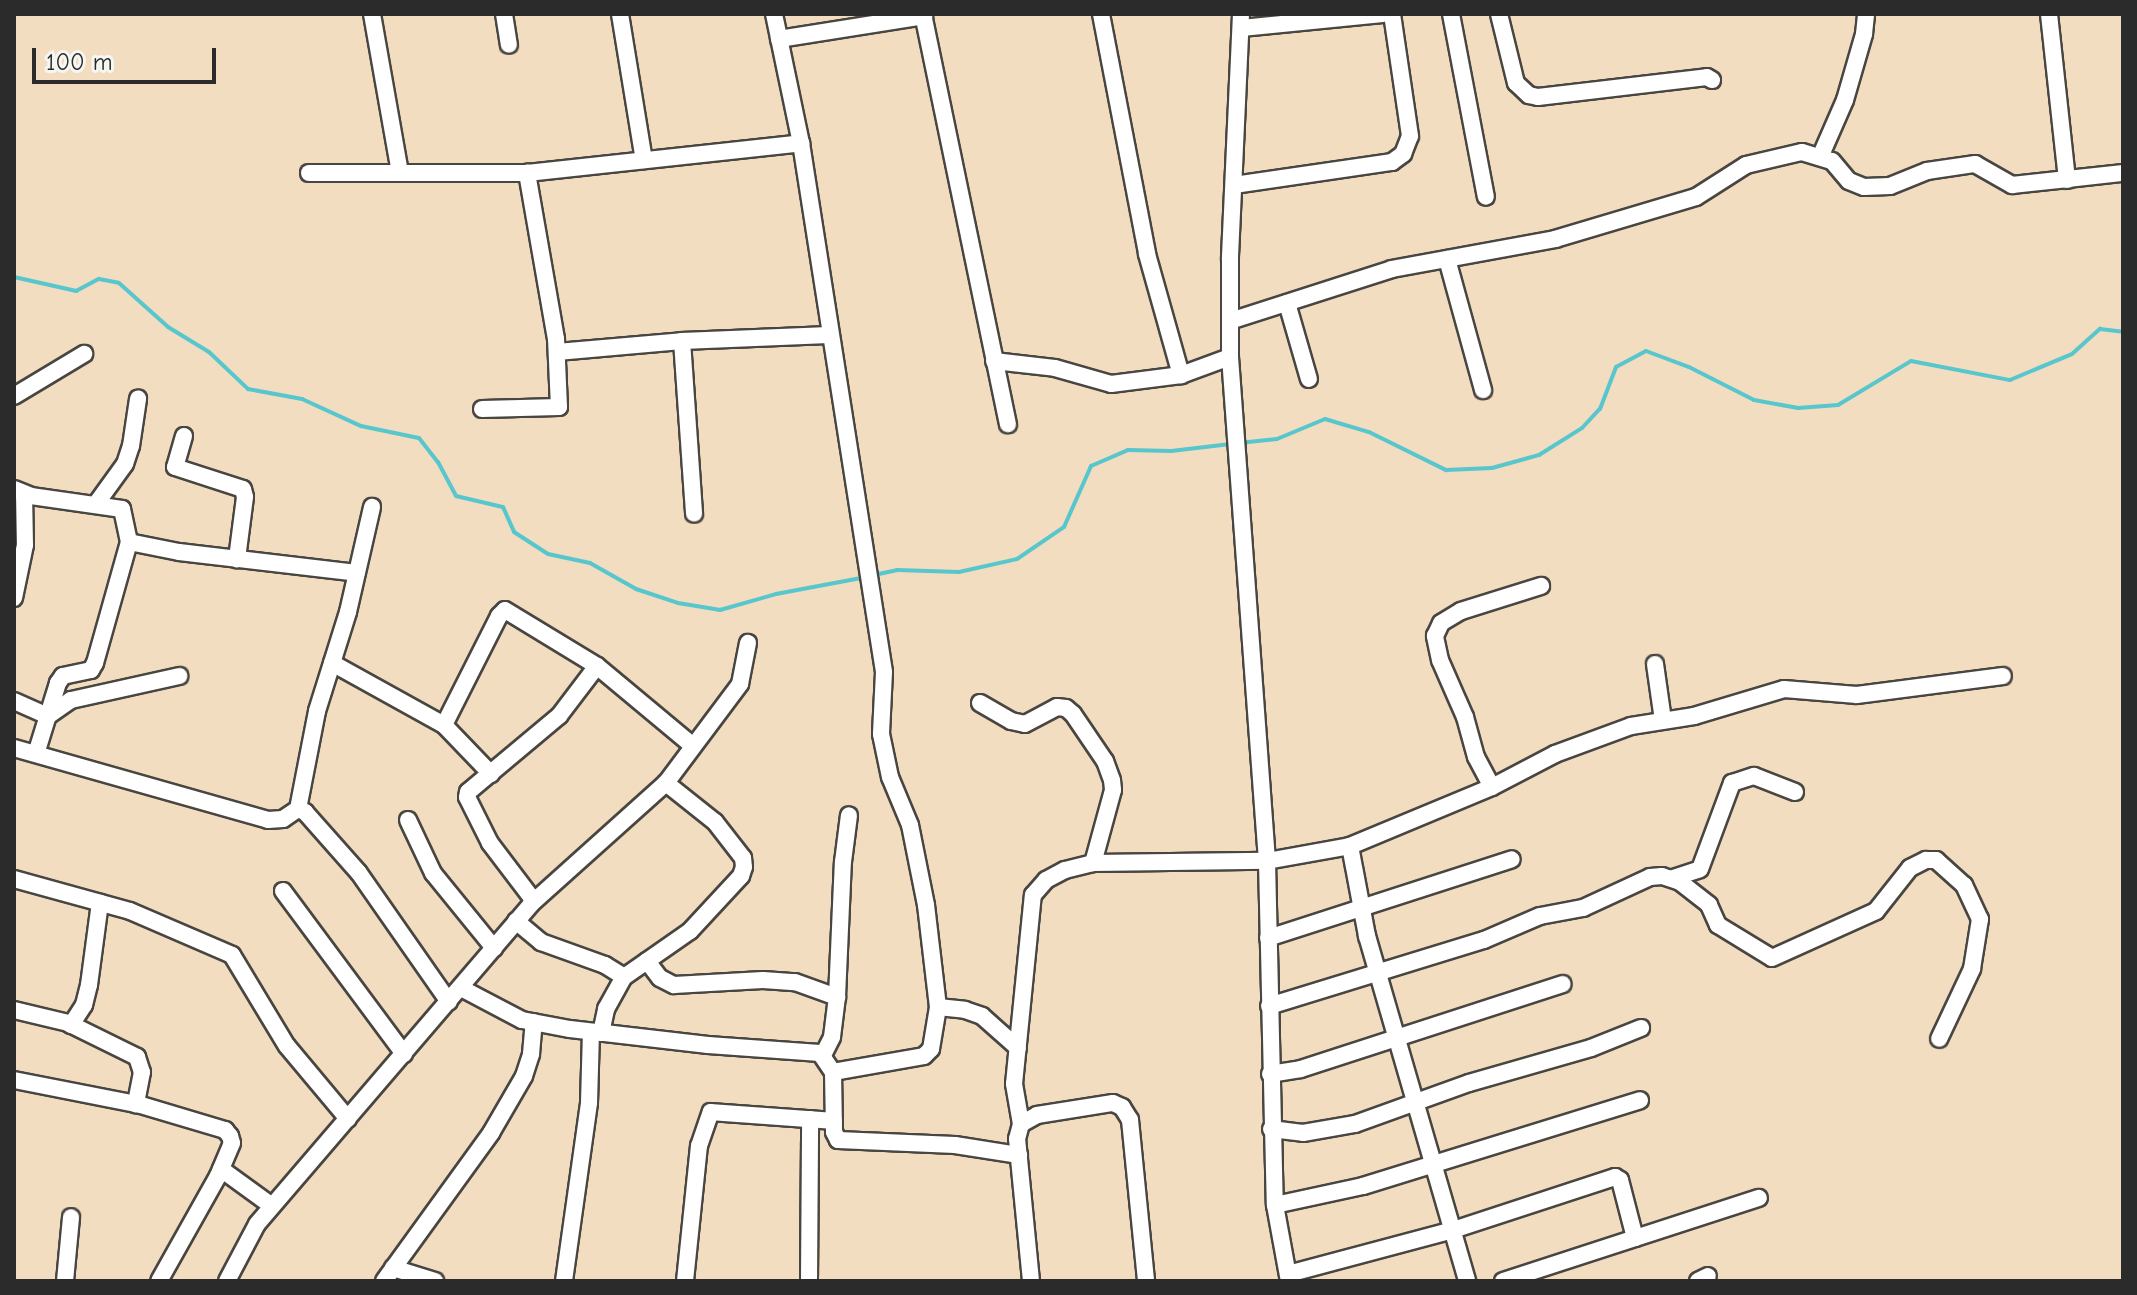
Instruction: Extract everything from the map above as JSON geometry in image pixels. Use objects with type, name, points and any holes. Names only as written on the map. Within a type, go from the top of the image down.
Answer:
[{"type":"street","points":[[372,14],[400,173]]},
{"type":"street","points":[[504,14],[509,45]]},
{"type":"street","points":[[620,14],[644,160]]},
{"type":"street","points":[[774,14],[801,143],[884,672],[881,734],[890,777],[910,825],[926,905],[938,1007],[931,1049],[924,1056],[833,1072]]},
{"type":"street","points":[[1101,14],[1147,254],[1181,375]]},
{"type":"street","points":[[1382,14],[1242,21],[1230,357],[1267,861],[1275,1205],[1288,1278],[1450,1231],[1592,1182],[1617,1177],[1635,1238]]},
{"type":"street","points":[[1234,185],[1392,162],[1403,154],[1410,136],[1392,14]]},
{"type":"street","points":[[1451,14],[1486,197]]},
{"type":"street","points":[[1499,14],[1516,83],[1538,97],[1707,77],[1712,80]]},
{"type":"street","points":[[1821,155],[1845,100],[1864,34],[1866,14]]},
{"type":"street","points":[[2049,14],[2067,180]]},
{"type":"street","points":[[779,39],[923,15],[1008,424]]},
{"type":"street","points":[[309,173],[527,173],[801,143]]},
{"type":"street","points":[[1230,321],[1392,269],[1555,239],[1696,197],[1746,165],[1802,152],[1821,155],[1832,161],[1849,181],[1864,187],[1890,186],[1927,171],[1975,164],[2012,185],[2123,173]]},
{"type":"street","points":[[482,409],[556,410],[560,402],[557,352],[527,173]]},
{"type":"street","points":[[1447,259],[1483,390]]},
{"type":"street","points":[[1287,303],[1309,379]]},
{"type":"street","points":[[557,352],[682,341],[829,335]]},
{"type":"street","points":[[682,341],[694,514]]},
{"type":"street","points":[[14,396],[84,354]]},
{"type":"street","points":[[994,361],[1055,368],[1104,383],[1181,375],[1230,357]]},
{"type":"street","points":[[96,504],[125,464],[138,399]]},
{"type":"street","points":[[184,436],[175,467],[243,489],[245,494],[237,559]]},
{"type":"street","points":[[14,598],[25,545],[19,491],[125,511],[129,542],[95,663],[91,670],[63,676],[36,754]]},
{"type":"street","points":[[14,748],[268,820],[283,819],[298,809],[317,711],[357,573],[372,507]]},
{"type":"street","points":[[129,542],[357,573]]},
{"type":"street","points":[[1492,787],[1476,757],[1435,636],[1441,623],[1461,611],[1541,586]]},
{"type":"street","points":[[444,725],[499,616],[505,610],[597,666],[693,746]]},
{"type":"street","points":[[230,1280],[257,1224],[516,921],[534,901],[666,783],[740,684],[748,643]]},
{"type":"street","points":[[332,663],[444,725],[491,774]]},
{"type":"street","points":[[1655,664],[1663,720]]},
{"type":"street","points":[[534,901],[490,843],[468,802],[468,792],[559,716],[597,666]]},
{"type":"street","points":[[48,716],[71,700],[179,676]]},
{"type":"street","points":[[1031,1281],[1017,1139],[1021,1124],[1014,1084],[1033,895],[1046,880],[1065,870],[1093,863],[1267,861],[1350,846],[1492,787],[1555,754],[1631,726],[1694,716],[1784,689],[1857,695],[2003,676]]},
{"type":"street","points":[[14,701],[48,716]]},
{"type":"street","points":[[980,703],[1011,721],[1025,724],[1057,707],[1073,714],[1105,761],[1112,780],[1113,790],[1093,863]]},
{"type":"street","points":[[1269,1006],[1484,940],[1540,916],[1583,908],[1650,877],[1673,878],[1700,869],[1732,783],[1754,776],[1795,792]]},
{"type":"street","points":[[564,1281],[596,1032],[606,1009],[624,977],[690,931],[741,876],[744,867],[743,858],[715,822],[666,783]]},
{"type":"street","points":[[298,809],[359,873],[449,1002]]},
{"type":"street","points":[[823,1055],[832,1037],[837,997],[843,862],[849,815]]},
{"type":"street","points":[[408,820],[433,873],[494,948]]},
{"type":"street","points":[[1350,846],[1378,973],[1450,1231],[1467,1281]]},
{"type":"street","points":[[1268,938],[1512,859]]},
{"type":"street","points":[[1673,878],[1709,905],[1718,925],[1772,958],[1876,911],[1916,864],[1926,860],[1943,863],[1973,899],[1980,919],[1972,969],[1939,1039]]},
{"type":"street","points":[[14,879],[130,911],[232,955],[287,1046],[348,1119]]},
{"type":"street","points":[[283,891],[404,1054]]},
{"type":"street","points":[[71,1025],[84,1005],[89,985],[100,903]]},
{"type":"street","points":[[516,921],[541,942],[605,965],[624,977]]},
{"type":"street","points":[[647,961],[660,978],[674,985],[763,980],[795,982],[837,997]]},
{"type":"street","points":[[1270,1074],[1301,1069],[1563,984]]},
{"type":"street","points":[[461,988],[522,1020],[708,1045],[812,1051],[823,1055],[833,1072],[834,1137],[838,1140],[955,1145],[1019,1155]]},
{"type":"street","points":[[938,1007],[965,1010],[982,1016],[1018,1048]]},
{"type":"street","points":[[14,1010],[71,1025],[137,1057],[142,1072],[136,1104]]},
{"type":"street","points":[[435,1281],[388,1275],[491,1133],[524,1076],[531,1054],[534,1022]]},
{"type":"street","points":[[1271,1129],[1303,1133],[1355,1124],[1591,1048],[1641,1028]]},
{"type":"street","points":[[14,1080],[136,1104],[225,1130],[232,1143],[221,1169],[159,1281]]},
{"type":"street","points":[[1275,1205],[1363,1186],[1640,1100]]},
{"type":"street","points":[[1021,1124],[1037,1115],[1113,1103],[1122,1107],[1130,1120],[1146,1281]]},
{"type":"street","points":[[685,1281],[699,1146],[707,1117],[717,1110],[834,1121]]},
{"type":"street","points":[[809,1281],[810,1119]]},
{"type":"street","points":[[221,1169],[272,1206]]},
{"type":"street","points":[[1503,1281],[1759,1198]]},
{"type":"street","points":[[65,1281],[71,1217]]},
{"type":"waterway","points":[[14,277],[76,291],[99,279],[119,283],[168,327],[209,352],[248,389],[302,399],[361,426],[419,438],[438,462],[456,496],[503,507],[514,532],[548,554],[590,563],[636,589],[678,603],[720,610],[776,594],[866,577]]},
{"type":"waterway","points":[[1239,443],[1277,439],[1325,419],[1369,432],[1446,470],[1492,468],[1539,455],[1582,428],[1600,409],[1616,367],[1646,351],[1689,367],[1754,400],[1798,408],[1838,405],[1911,361],[2010,380],[2072,354],[2100,329],[2123,332]]},
{"type":"waterway","points":[[874,575],[897,570],[959,572],[1017,559],[1064,527],[1091,466],[1128,450],[1171,451],[1231,444]]}]
